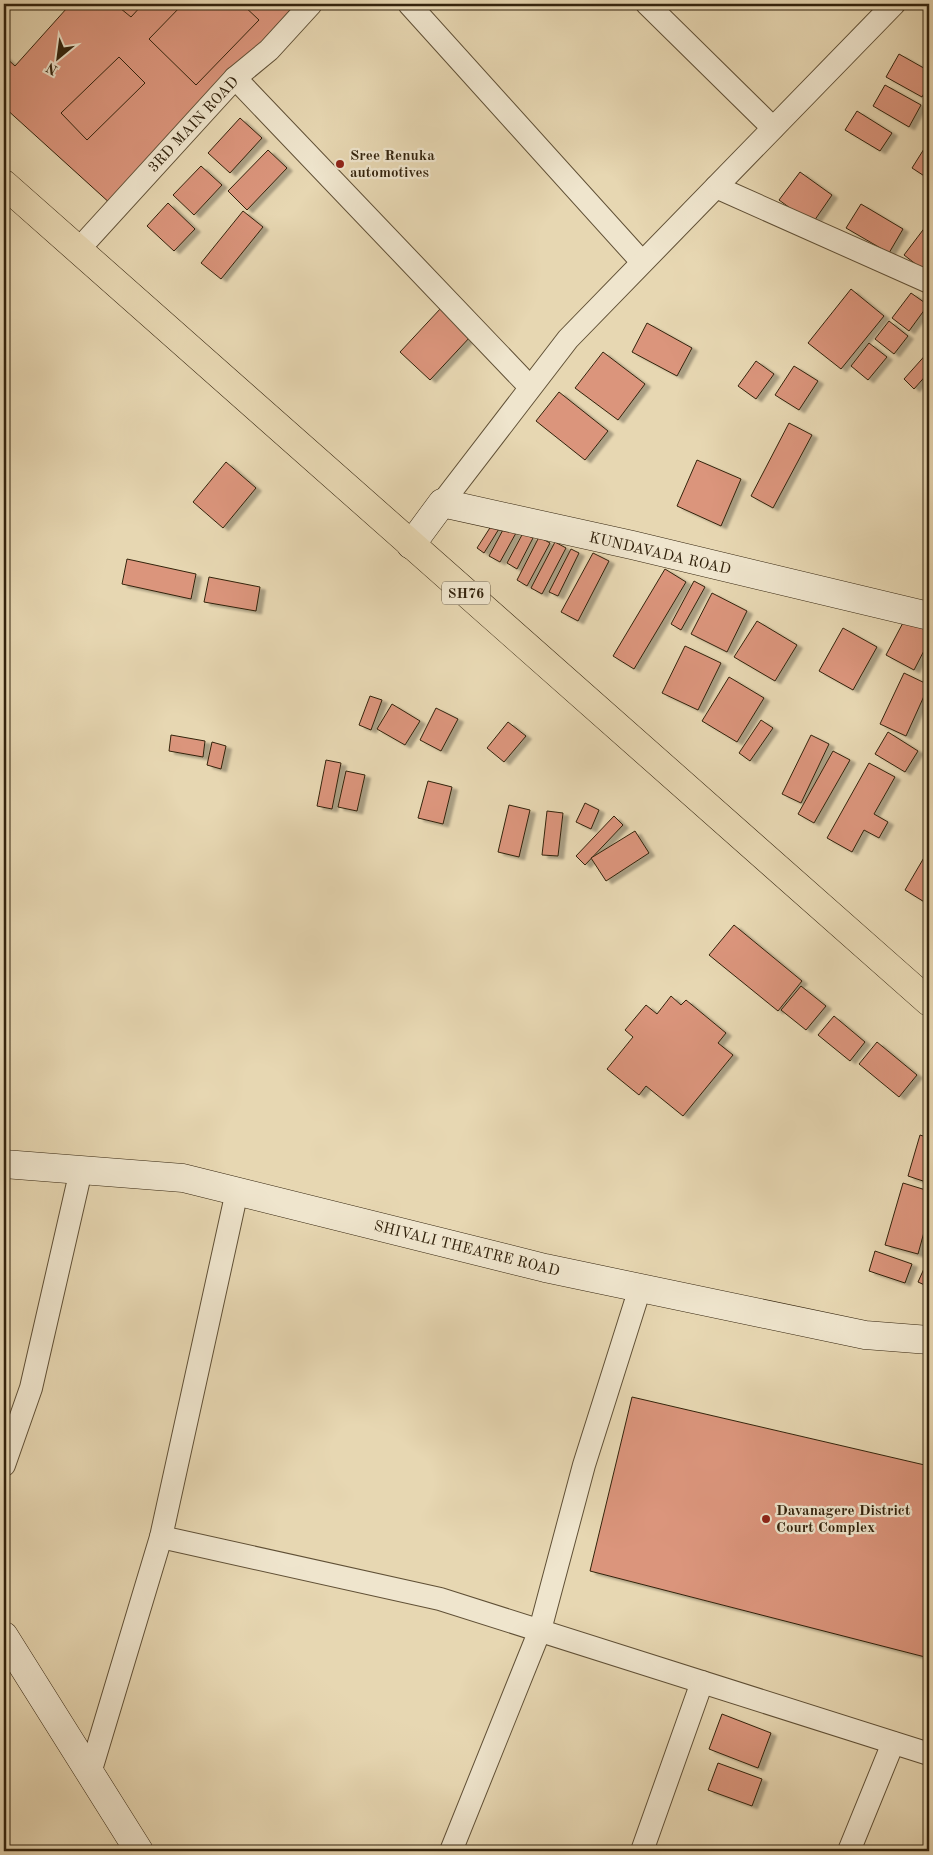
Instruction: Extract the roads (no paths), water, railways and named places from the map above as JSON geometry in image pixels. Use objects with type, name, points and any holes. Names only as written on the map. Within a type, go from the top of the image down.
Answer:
[{"type":"main road","name":"SH76","points":[[4,184],[929,1002]]},
{"type":"street","name":"3RD MAIN ROAD","points":[[79,249],[234,78],[269,50],[311,4]]},
{"type":"street","points":[[409,4],[642,262]]},
{"type":"street","points":[[647,4],[773,128]]},
{"type":"street","points":[[411,545],[568,339],[894,4]]},
{"type":"street","points":[[234,78],[530,387]]},
{"type":"street","points":[[716,187],[929,282]]},
{"type":"street","name":"KUNDAVADA ROAD","points":[[442,503],[632,545],[929,616]]},
{"type":"street","name":"SHIVALI THEATRE ROAD","points":[[4,1164],[183,1178],[545,1268],[865,1335],[929,1340]]},
{"type":"street","points":[[4,1465],[31,1388],[81,1170]]},
{"type":"street","points":[[90,1773],[161,1537],[237,1191]]},
{"type":"street","points":[[452,1851],[540,1630],[584,1465],[640,1288]]},
{"type":"street","points":[[161,1537],[440,1599],[929,1754]]},
{"type":"street","points":[[4,1636],[139,1851]]},
{"type":"street","points":[[642,1851],[702,1682]]},
{"type":"street","points":[[850,1851],[893,1742]]},
{"type":"place","name":"Sree Renuka automotives","points":[[340,164]]},
{"type":"place","name":"Davanagere District Court Complex","points":[[766,1519]]}]
